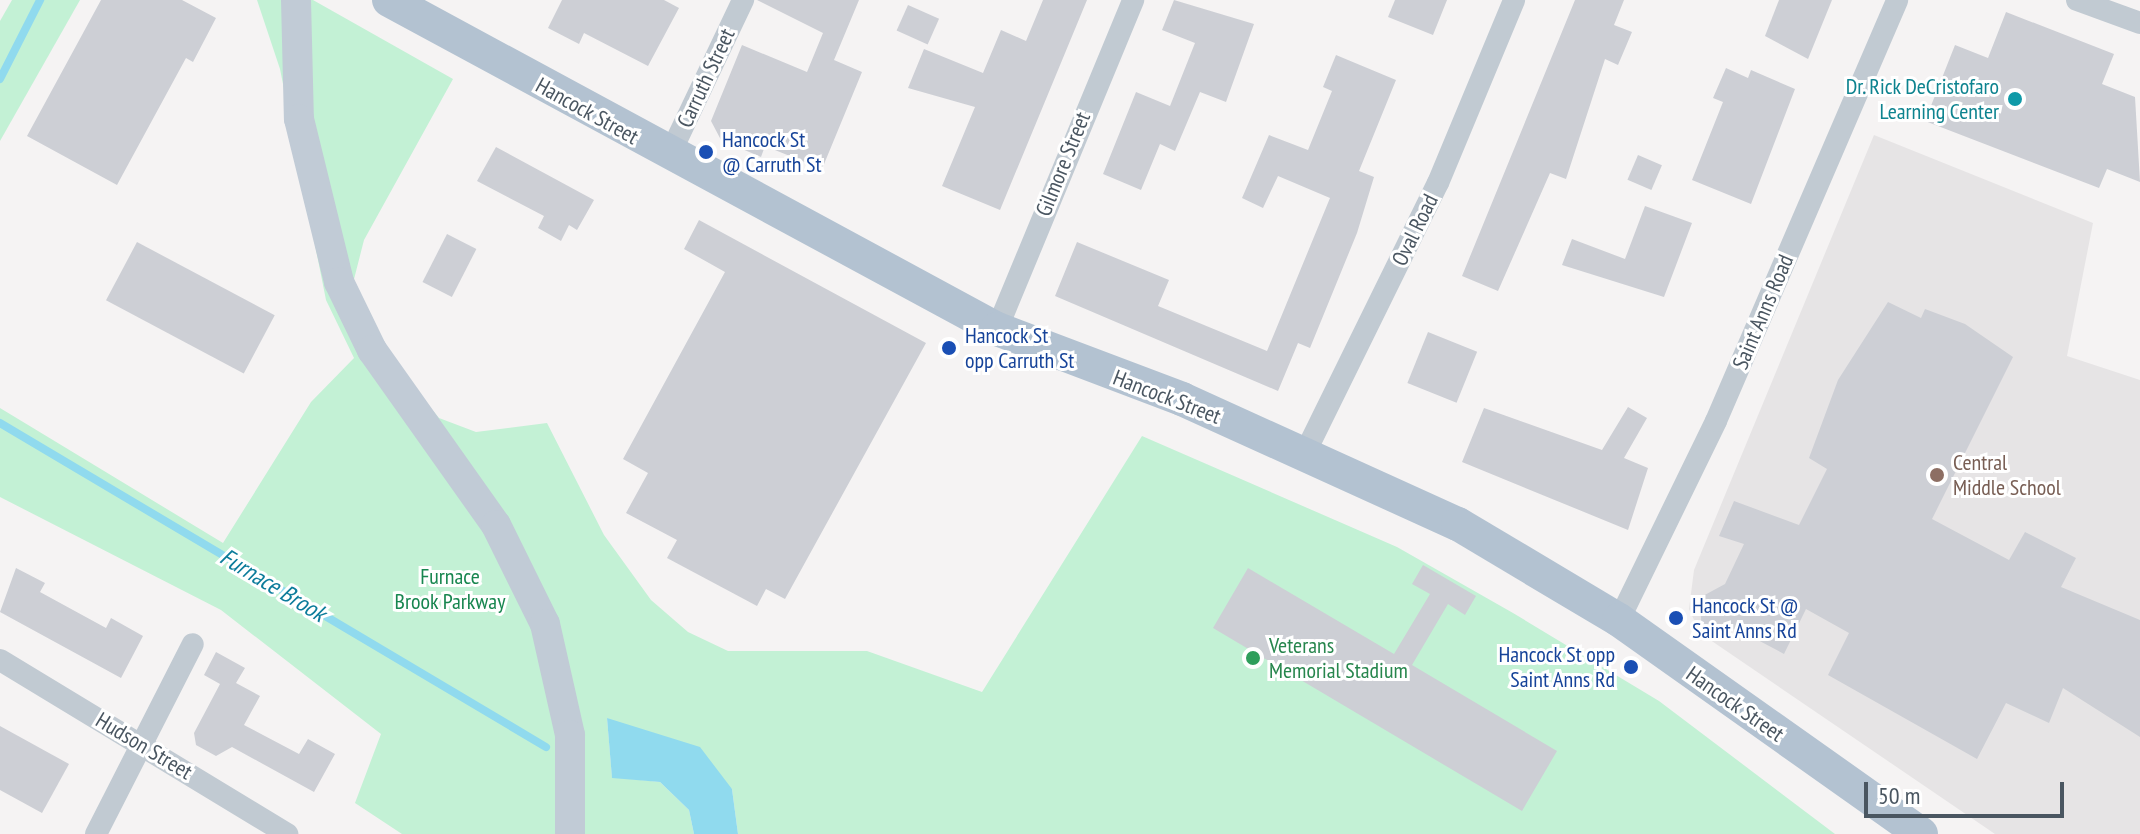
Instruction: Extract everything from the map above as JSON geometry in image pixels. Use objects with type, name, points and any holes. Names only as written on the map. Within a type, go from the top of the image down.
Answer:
[{"type":"main road","points":[[296,0],[299,119],[339,282],[372,350],[496,525],[545,624],[570,735],[570,834]]},
{"type":"main road","name":"Hancock Street","points":[[389,0],[669,156],[997,329],[1304,455],[1458,524],[1619,620],[1921,834]]},
{"type":"street","name":"Carruth Street","points":[[669,156],[743,0]]},
{"type":"street","name":"Gilmore Street","points":[[997,329],[1133,0]]},
{"type":"street","name":"Oval Road","points":[[1304,455],[1438,183],[1514,0]]},
{"type":"street","name":"Saint Anns Road","points":[[1619,620],[1716,421],[1897,0]]},
{"type":"street","points":[[2077,0],[2140,23]]},
{"type":"street","points":[[96,834],[193,644]]},
{"type":"street","name":"Hudson Street","points":[[0,660],[287,834]]},
{"type":"shaded area","name":"Central Middle School","points":[[1874,135],[2093,223],[2067,356],[2140,380],[2140,834],[1995,834],[1700,633],[1689,609],[1694,570]]},
{"type":"green space","points":[[12,0],[80,0],[0,141],[0,21]]},
{"type":"green space","name":"Furnace Brook Parkway","points":[[257,0],[313,0],[453,79],[364,240],[352,287],[386,354],[439,418],[476,432],[547,423],[604,535],[651,600],[688,632],[728,651],[867,651],[982,692],[1142,436],[1397,547],[1513,613],[1659,701],[1835,834],[738,834],[732,789],[607,718],[612,777],[660,782],[689,810],[694,834],[402,834],[355,803],[381,734],[221,610],[0,497],[0,408],[223,543],[311,402],[354,358],[326,300],[280,69]]},
{"type":"water","points":[[607,718],[700,747],[732,789],[738,834],[694,834],[689,810],[660,782],[612,778]]},
{"type":"building","points":[[101,0],[182,0],[216,18],[193,62],[186,58],[117,185],[27,136]]},
{"type":"building","points":[[562,0],[664,0],[679,8],[648,66],[584,33],[579,44],[548,28]]},
{"type":"building","points":[[757,0],[859,0],[834,60],[862,72],[822,169],[765,146],[761,157],[721,140],[711,121],[742,45],[807,72],[823,33]]},
{"type":"building","points":[[1043,0],[1087,0],[1000,210],[942,186],[975,107],[908,88],[924,49],[983,73],[1001,30],[1026,41]]},
{"type":"building","points":[[1174,0],[1254,24],[1226,102],[1200,92],[1175,151],[1160,144],[1141,190],[1103,174],[1136,92],[1170,106],[1195,43],[1162,30]]},
{"type":"building","points":[[1395,0],[1447,0],[1433,35],[1388,17]]},
{"type":"building","points":[[1575,0],[1624,0],[1614,25],[1632,32],[1618,65],[1605,59],[1566,179],[1550,173],[1498,291],[1462,276]]},
{"type":"building","points":[[1779,0],[1832,0],[1808,59],[1765,36]]},
{"type":"building","points":[[908,5],[939,19],[928,44],[897,31]]},
{"type":"building","name":"Dr. Rick DeCristofaro Learning Center","points":[[2006,12],[2114,54],[2102,84],[2135,97],[2140,182],[2107,169],[2099,188],[1925,121],[1955,45],[1988,58]]},
{"type":"building","points":[[1336,55],[1396,80],[1359,171],[1374,177],[1357,233],[1310,348],[1298,343],[1278,391],[1055,296],[1077,242],[1169,280],[1158,306],[1267,351],[1330,198],[1278,176],[1263,208],[1242,198],[1269,135],[1308,150],[1332,91],[1323,87]]},
{"type":"building","points":[[1726,68],[1748,78],[1751,70],[1795,89],[1751,204],[1692,180],[1723,102],[1713,98]]},
{"type":"building","points":[[496,147],[594,200],[577,230],[569,225],[561,241],[538,228],[544,216],[477,181]]},
{"type":"building","points":[[1638,155],[1662,165],[1651,190],[1627,180]]},
{"type":"building","points":[[1645,206],[1692,223],[1664,297],[1562,265],[1572,239],[1625,259]]},
{"type":"building","points":[[699,220],[926,343],[785,599],[766,589],[757,606],[667,558],[677,540],[626,513],[648,473],[623,459],[725,272],[684,249]]},
{"type":"building","points":[[447,234],[476,249],[452,297],[422,282]]},
{"type":"building","points":[[137,242],[275,315],[244,374],[106,300]]},
{"type":"building","points":[[1888,302],[1921,318],[1925,309],[1965,324],[2013,357],[1932,519],[2009,560],[2025,532],[2076,558],[2061,587],[2140,620],[2140,737],[2063,688],[2049,723],[2006,703],[1977,759],[1828,675],[1849,633],[1806,609],[1784,654],[1737,629],[1714,632],[1701,621],[1701,597],[1725,584],[1744,544],[1719,536],[1734,501],[1799,525],[1827,469],[1809,458],[1838,380]]},
{"type":"building","points":[[1428,332],[1477,352],[1457,403],[1407,383]]},
{"type":"building","points":[[1628,407],[1647,418],[1624,458],[1648,468],[1628,530],[1462,462],[1484,408],[1602,450]]},
{"type":"building","points":[[1423,565],[1476,596],[1465,615],[1448,604],[1412,665],[1557,751],[1522,811],[1213,628],[1248,568],[1394,654],[1430,594],[1412,584]]},
{"type":"building","points":[[16,568],[45,583],[40,592],[106,628],[111,618],[143,636],[121,678],[0,612]]},
{"type":"building","points":[[216,652],[245,668],[236,683],[260,696],[244,725],[299,754],[308,739],[335,754],[314,792],[232,747],[216,756],[196,745],[194,733],[220,684],[204,675]]},
{"type":"building","points":[[0,726],[69,764],[42,813],[0,790]]},
{"type":"waterway","name":"Furnace Brook","points":[[0,79],[40,0]]},
{"type":"waterway","name":"Furnace Brook","points":[[0,423],[546,747]]},
{"type":"place","name":"Dr. Rick DeCristofaro Learning Center","points":[[2015,99]]},
{"type":"place","name":"Hancock St @ Carruth St","points":[[706,152]]},
{"type":"place","name":"Hancock St opp Carruth St","points":[[949,348]]},
{"type":"place","name":"Central Middle School","points":[[1937,475]]},
{"type":"place","name":"Hancock St @ Saint Anns Rd","points":[[1676,618]]},
{"type":"place","name":"Veterans Memorial Stadium","points":[[1253,658]]},
{"type":"place","name":"Hancock St opp Saint Anns Rd","points":[[1631,667]]}]
